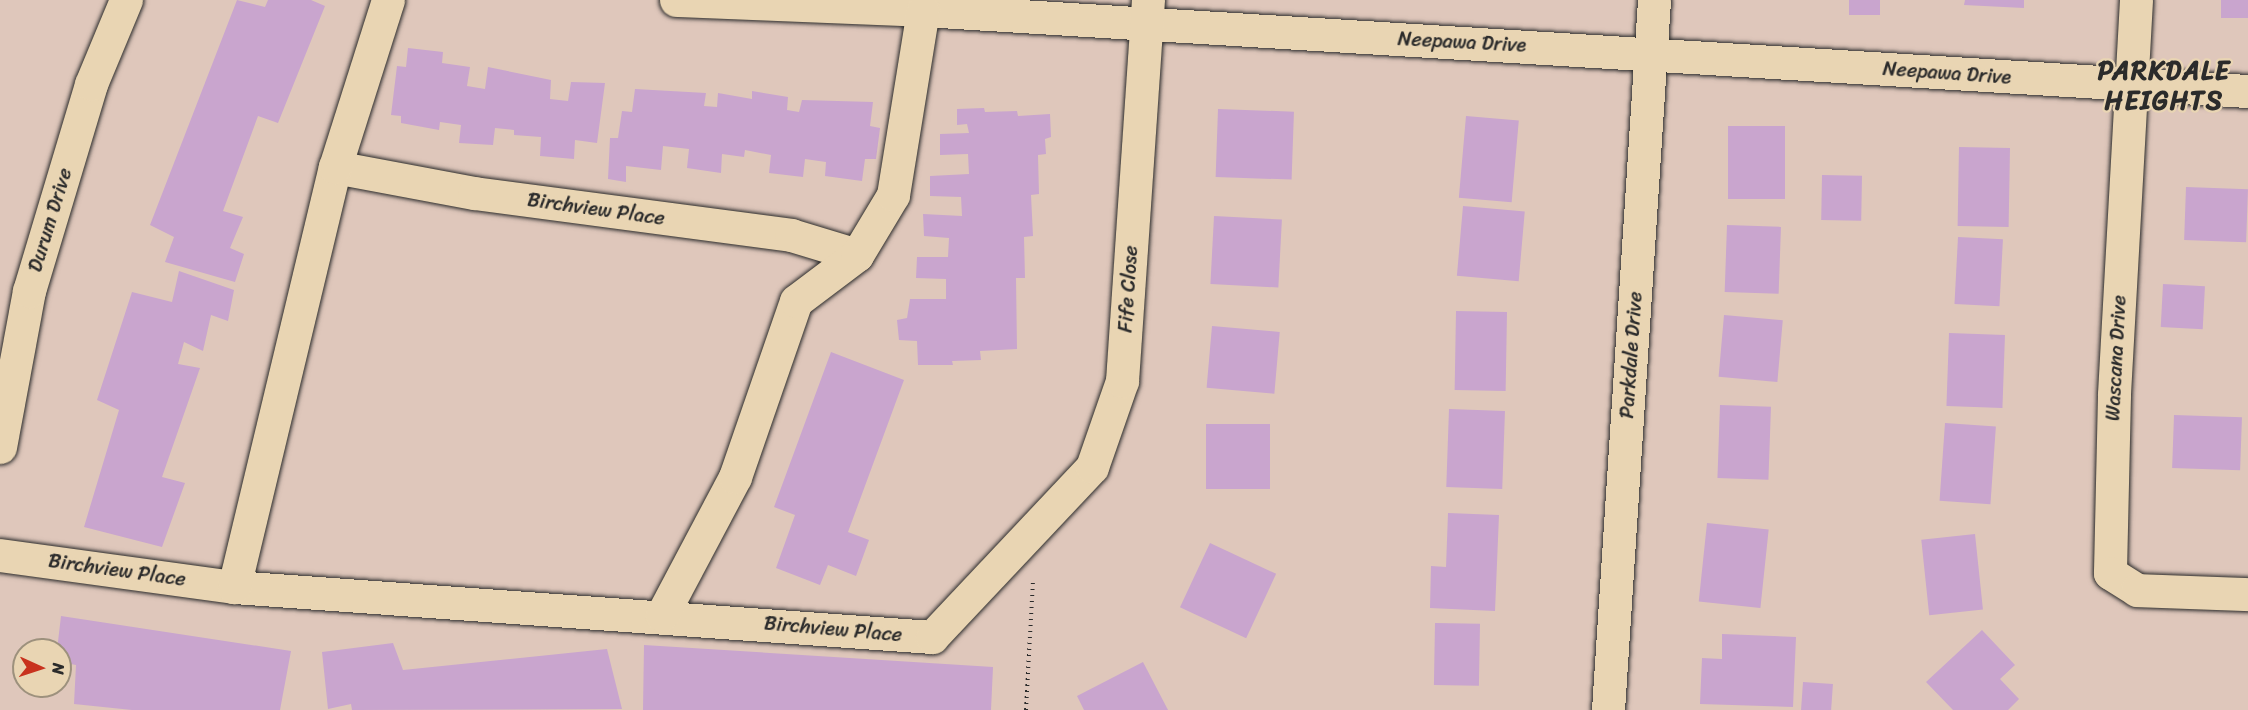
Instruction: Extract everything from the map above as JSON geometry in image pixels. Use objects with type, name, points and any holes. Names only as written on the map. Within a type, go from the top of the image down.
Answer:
[{"type":"street","name":"Durum Drive","points":[[0,447],[29,291],[91,84],[126,0]]},
{"type":"street","points":[[234,587],[335,167],[388,0]]},
{"type":"street","name":"Neepawa Drive","points":[[676,0],[923,10],[1147,12],[1651,53],[2248,91]]},
{"type":"street","name":"Parkdale Drive","points":[[1608,710],[1654,0]]},
{"type":"street","name":"Wascana Drive","points":[[2136,0],[2114,395],[2110,573],[2137,590],[2248,594]]},
{"type":"street","points":[[662,615],[735,477],[796,301],[857,255],[893,195],[923,10]]},
{"type":"street","name":"Fife Close","points":[[932,637],[1092,467],[1122,381],[1147,12]]},
{"type":"street","name":"Birchview Place","points":[[335,167],[474,193],[791,235],[857,255]]},
{"type":"street","name":"Birchview Place","points":[[0,555],[234,587],[662,615],[932,637]]},
{"type":"path","points":[[1026,710],[1036,529]]},
{"type":"building","points":[[237,0],[265,7],[268,0],[311,0],[325,6],[278,123],[258,116],[223,211],[243,217],[230,248],[244,254],[235,282],[165,262],[174,237],[150,225]]},
{"type":"building","points":[[1849,0],[1880,0],[1880,15],[1849,15]]},
{"type":"building","points":[[1965,0],[2024,0],[2024,8],[1964,5]]},
{"type":"building","points":[[2221,0],[2248,0],[2248,18],[2221,18]]},
{"type":"building","points":[[408,48],[443,52],[442,63],[470,67],[467,86],[485,89],[488,67],[551,80],[550,99],[568,101],[571,82],[605,83],[597,143],[575,140],[574,159],[540,156],[541,137],[514,135],[514,130],[495,128],[493,145],[459,143],[461,125],[440,122],[439,130],[401,123],[401,116],[391,115],[397,66],[406,67]]},
{"type":"building","points":[[635,89],[706,93],[704,106],[717,107],[718,93],[752,99],[752,91],[788,97],[787,110],[799,112],[802,100],[873,102],[870,126],[880,128],[876,159],[865,159],[862,181],[825,176],[826,162],[805,159],[803,177],[769,173],[771,155],[745,150],[744,157],[722,154],[721,173],[687,168],[689,149],[663,146],[661,170],[626,166],[626,182],[608,179],[610,138],[618,138],[622,111],[632,112]]},
{"type":"building","points":[[984,108],[985,112],[1017,111],[1018,116],[1050,114],[1051,137],[1045,139],[1046,154],[1038,155],[1039,194],[1031,195],[1033,236],[1024,237],[1025,278],[1016,278],[1017,349],[980,351],[981,360],[952,361],[953,365],[918,365],[917,341],[899,340],[897,320],[907,318],[910,299],[946,299],[946,279],[916,278],[917,257],[948,257],[949,238],[924,236],[923,214],[962,216],[961,197],[930,196],[930,176],[969,174],[968,154],[940,155],[940,134],[969,133],[967,124],[957,125],[957,109]]},
{"type":"building","points":[[1218,109],[1294,112],[1292,180],[1216,177]]},
{"type":"building","points":[[1466,116],[1519,121],[1512,202],[1459,198]]},
{"type":"building","points":[[1728,126],[1785,126],[1785,199],[1728,199]]},
{"type":"building","points":[[1959,147],[2010,148],[2009,227],[1958,226]]},
{"type":"building","points":[[1822,175],[1862,176],[1861,221],[1821,220]]},
{"type":"building","points":[[2186,187],[2248,189],[2246,242],[2184,240]]},
{"type":"building","points":[[1463,206],[1525,211],[1519,281],[1457,276]]},
{"type":"building","points":[[1214,216],[1282,220],[1278,287],[1210,284]]},
{"type":"building","points":[[1727,225],[1781,227],[1779,294],[1725,292]]},
{"type":"building","points":[[1958,237],[2003,239],[1999,306],[1954,304]]},
{"type":"building","points":[[179,271],[234,290],[228,321],[211,315],[203,351],[184,342],[178,364],[200,368],[162,477],[185,483],[162,547],[84,527],[119,410],[97,400],[132,292],[172,302]]},
{"type":"building","points":[[2163,284],[2205,286],[2203,329],[2161,327]]},
{"type":"building","points":[[1456,311],[1507,312],[1506,391],[1455,390]]},
{"type":"building","points":[[1724,315],[1783,320],[1777,382],[1719,377]]},
{"type":"building","points":[[1212,326],[1280,332],[1274,394],[1207,388]]},
{"type":"building","points":[[1949,333],[2005,335],[2002,408],[1946,406]]},
{"type":"building","points":[[831,352],[904,380],[848,532],[869,540],[856,576],[828,565],[820,585],[776,568],[795,515],[774,507]]},
{"type":"building","points":[[1720,405],[1771,407],[1768,480],[1717,478]]},
{"type":"building","points":[[1449,409],[1505,411],[1502,489],[1446,487]]},
{"type":"building","points":[[2174,415],[2242,417],[2240,470],[2172,468]]},
{"type":"building","points":[[1945,423],[1996,427],[1990,504],[1940,501]]},
{"type":"building","points":[[1206,424],[1270,424],[1270,489],[1206,489]]},
{"type":"building","points":[[1448,513],[1499,515],[1495,611],[1430,608],[1431,566],[1446,567]]},
{"type":"building","points":[[1707,523],[1769,529],[1760,608],[1699,602]]},
{"type":"building","points":[[1975,534],[1983,610],[1929,615],[1921,540]]},
{"type":"building","points":[[1210,543],[1276,574],[1246,638],[1180,607]]},
{"type":"building","points":[[61,616],[291,651],[280,710],[132,710],[74,704],[76,665],[72,664],[72,638],[58,638]]},
{"type":"building","points":[[1435,623],[1480,624],[1479,686],[1434,685]]},
{"type":"building","points":[[1982,630],[2015,665],[2000,679],[2019,699],[2008,710],[1953,710],[1926,682]]},
{"type":"building","points":[[1722,634],[1796,637],[1793,707],[1700,704],[1702,658],[1722,659]]},
{"type":"building","points":[[393,643],[403,670],[607,649],[622,709],[352,710],[351,704],[328,709],[322,652]]},
{"type":"building","points":[[644,645],[993,667],[991,710],[643,710]]},
{"type":"building","points":[[1143,662],[1168,710],[1084,710],[1077,696]]},
{"type":"building","points":[[1803,682],[1833,684],[1831,710],[1801,710]]},
{"type":"district","name":"PARKDALE HEIGHTS","points":[[2164,86]]}]
